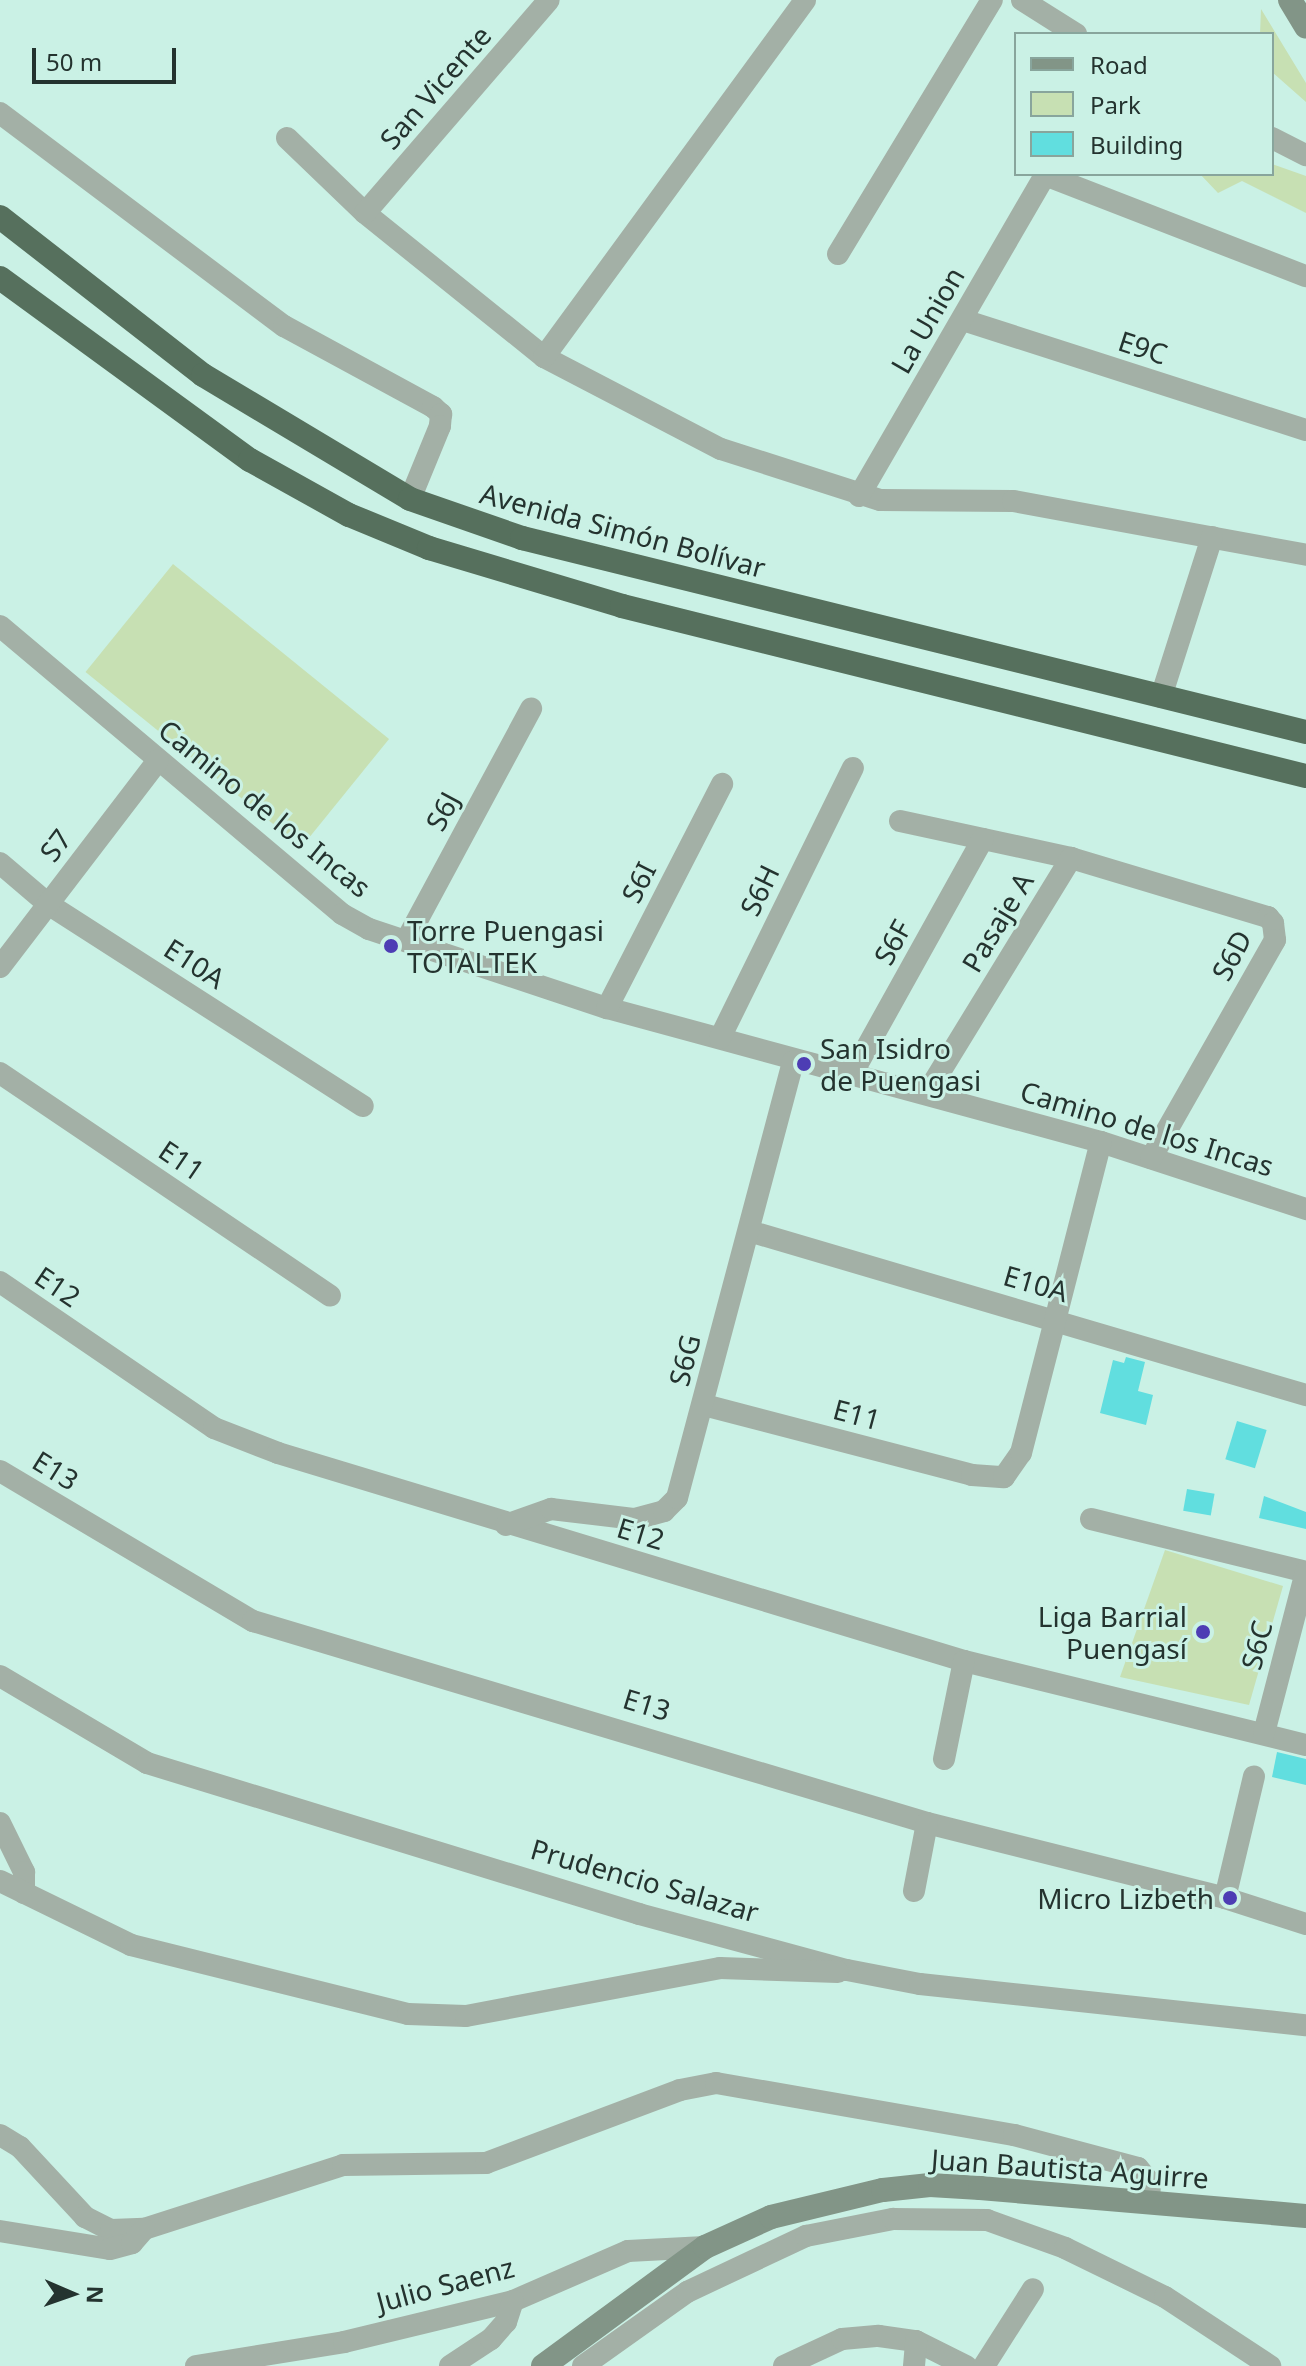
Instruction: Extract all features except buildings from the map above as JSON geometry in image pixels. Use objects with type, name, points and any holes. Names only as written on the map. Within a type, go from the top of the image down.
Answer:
[{"type":"highway","name":"Avenida Simón Bolívar","points":[[0,217],[203,375],[410,499],[537,542],[1306,732]]},
{"type":"highway","points":[[0,278],[250,460],[349,515],[429,548],[622,606],[1306,776]]},
{"type":"main road","points":[[1290,0],[1306,27]]},
{"type":"main road","name":"Juan Bautista Aguirre","points":[[543,2366],[705,2247],[808,2205],[930,2185],[1306,2216]]},
{"type":"street","name":"San Vicente","points":[[365,213],[549,0]]},
{"type":"street","points":[[544,357],[805,0]]},
{"type":"street","points":[[838,254],[992,0]]},
{"type":"street","points":[[1022,0],[1073,32]]},
{"type":"street","points":[[0,113],[284,326],[441,414],[440,426],[410,499]]},
{"type":"street","points":[[287,138],[365,213],[544,357],[721,449],[859,496],[899,502],[1013,501],[1306,555]]},
{"type":"street","points":[[1274,139],[1306,155]]},
{"type":"street","name":"La Union","points":[[859,496],[1045,176]]},
{"type":"street","points":[[1051,176],[1306,276]]},
{"type":"street","name":"E9C","points":[[963,320],[1306,430]]},
{"type":"street","points":[[1161,697],[1212,537]]},
{"type":"street","name":"Camino de los Incas","points":[[0,626],[342,914],[406,941],[607,1008],[793,1061],[927,1093],[1101,1142],[1306,1209]]},
{"type":"street","name":"S6J","points":[[406,941],[531,709]]},
{"type":"street","name":"S7","points":[[0,967],[158,760]]},
{"type":"street","name":"S6H","points":[[720,1038],[853,768]]},
{"type":"street","name":"S6I","points":[[607,1008],[722,784]]},
{"type":"street","name":"Pasaje A","points":[[900,821],[1071,858],[927,1093]]},
{"type":"street","name":"S6F","points":[[852,1074],[983,839]]},
{"type":"street","name":"S6D","points":[[1071,858],[1268,917],[1276,931],[1151,1158]]},
{"type":"street","name":"E10A","points":[[0,863],[48,904],[363,1106]]},
{"type":"street","name":"S6G","points":[[506,1525],[539,1510],[635,1519],[664,1511],[683,1484],[793,1061]]},
{"type":"street","name":"E11","points":[[0,1073],[330,1296]]},
{"type":"street","points":[[1055,1320],[1101,1142]]},
{"type":"street","name":"E10A","points":[[749,1231],[1306,1395]]},
{"type":"street","name":"E12","points":[[0,1282],[214,1428],[278,1453],[506,1525],[964,1661],[1306,1745]]},
{"type":"street","name":"E11","points":[[704,1405],[996,1478],[1017,1464],[1055,1320]]},
{"type":"street","name":"E13","points":[[0,1471],[253,1621],[927,1823],[1225,1898],[1306,1924]]},
{"type":"street","points":[[1091,1519],[1306,1572]]},
{"type":"street","name":"S6C","points":[[1264,1733],[1306,1572]]},
{"type":"street","points":[[944,1759],[964,1661]]},
{"type":"street","name":"Prudencio Salazar","points":[[0,1676],[147,1763],[639,1914],[847,1970],[920,1984],[1306,2025]]},
{"type":"street","points":[[1225,1898],[1254,1776]]},
{"type":"street","points":[[0,1823],[24,1872],[24,1893]]},
{"type":"street","points":[[914,1891],[927,1823]]},
{"type":"street","points":[[0,1881],[131,1945],[408,2014],[466,2016],[720,1968],[817,1975],[847,1970]]},
{"type":"street","points":[[0,2135],[20,2147],[85,2217],[111,2230],[144,2229],[343,2165],[486,2163],[680,2090],[716,2083],[1014,2135],[1138,2168],[1150,2183],[1149,2203]]},
{"type":"street","points":[[583,2366],[687,2292],[806,2236],[893,2219],[987,2220],[1065,2248],[1165,2297],[1261,2363]]},
{"type":"street","points":[[0,2231],[110,2249],[132,2243],[144,2229]]},
{"type":"street","name":"Julio Saenz","points":[[196,2366],[344,2342],[513,2301],[628,2251],[705,2247]]},
{"type":"street","points":[[984,2366],[1033,2289]]},
{"type":"street","points":[[450,2366],[491,2339],[506,2322],[513,2301]]},
{"type":"street","points":[[784,2366],[842,2339],[879,2336],[916,2341],[966,2366]]},
{"type":"street","points":[[914,2366],[916,2341]]},
{"type":"green space","points":[[1261,9],[1306,83],[1306,102],[1274,74],[1274,32],[1260,32]]},
{"type":"green space","points":[[1274,165],[1306,176],[1306,213],[1242,181],[1218,193],[1202,176],[1274,176]]},
{"type":"green space","points":[[173,564],[389,739],[302,847],[86,672]]},
{"type":"green space","name":"Liga Barrial Puengasí","points":[[1165,1550],[1283,1586],[1249,1705],[1120,1677]]},
{"type":"place","name":"Torre Puengasi TOTALTEK","points":[[391,946]]},
{"type":"place","name":"San Isidro de Puengasi","points":[[804,1064]]},
{"type":"place","name":"Liga Barrial Puengasí","points":[[1203,1632]]},
{"type":"place","name":"Micro Lizbeth","points":[[1230,1898]]}]
